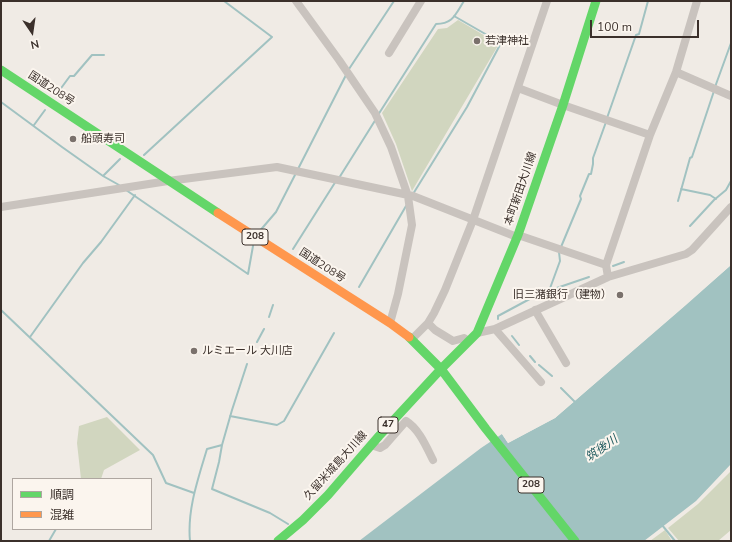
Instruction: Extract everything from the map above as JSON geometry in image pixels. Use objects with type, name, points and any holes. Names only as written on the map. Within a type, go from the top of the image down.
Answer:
[{"type":"main road","name":"本町新田大川線","points":[[441,369],[477,333],[517,236],[563,105],[596,1]]},
{"type":"main road","name":"国道208号","points":[[1,70],[168,181],[390,323],[412,339],[441,369],[486,429],[575,541]]},
{"type":"main road","name":"久留米城島大川線","points":[[278,541],[317,506],[441,369]]},
{"type":"street","points":[[296,1],[375,113],[391,147],[408,196],[412,225],[398,294],[390,323]]},
{"type":"street","points":[[389,53],[420,1]]},
{"type":"street","points":[[412,339],[428,323],[445,290],[472,220],[547,1]]},
{"type":"street","points":[[608,277],[606,265],[650,135],[676,72],[697,1]]},
{"type":"street","points":[[676,72],[731,96]]},
{"type":"street","points":[[518,88],[650,135]]},
{"type":"street","points":[[1,207],[168,181],[277,168],[413,196],[472,220],[606,265]]},
{"type":"street","points":[[477,333],[495,329],[608,277],[686,254],[692,250],[731,207]]},
{"type":"street","points":[[535,310],[566,363]]},
{"type":"street","points":[[428,323],[435,330],[453,341],[464,338],[468,341]]},
{"type":"street","points":[[495,329],[541,382]]},
{"type":"street","points":[[371,445],[380,448],[385,445],[406,421],[411,424],[420,436],[434,460]]},
{"type":"green space","points":[[458,20],[499,44],[412,191],[396,144],[382,113],[438,29],[447,28]]},
{"type":"green space","points":[[107,417],[140,450],[104,470],[101,478],[81,478],[77,443],[79,426]]},
{"type":"green space","points":[[731,471],[731,530],[718,541],[679,541],[668,528],[698,504]]},
{"type":"green space","points":[[665,530],[672,541],[650,541]]},
{"type":"water","name":"筑後川","points":[[731,265],[731,464],[696,501],[644,541],[359,541],[481,448],[502,434],[508,443],[555,418]]},
{"type":"pier","points":[[731,263],[731,265],[686,305],[555,418],[508,443],[502,434],[504,433],[509,441],[554,416]]},
{"type":"waterway","points":[[144,155],[272,37],[224,1]]},
{"type":"waterway","points":[[349,69],[394,1]]},
{"type":"waterway","points":[[378,115],[436,24],[442,24],[453,18],[464,1]]},
{"type":"waterway","points":[[607,118],[636,35],[639,34],[648,1]]},
{"type":"waterway","points":[[413,194],[467,107],[501,43],[454,16]]},
{"type":"waterway","points":[[715,87],[731,43]]},
{"type":"waterway","points":[[56,95],[70,76],[74,76],[92,55],[104,55]]},
{"type":"waterway","points":[[298,169],[346,75]]},
{"type":"waterway","points":[[678,201],[690,158],[692,157],[714,91]]},
{"type":"waterway","points":[[1,102],[103,176],[120,159]]},
{"type":"waterway","points":[[34,125],[45,110]]},
{"type":"waterway","points":[[339,178],[376,119]]},
{"type":"waterway","points":[[561,247],[581,199],[580,196],[589,174],[591,174],[593,158],[606,122]]},
{"type":"waterway","points":[[258,233],[276,212],[296,173]]},
{"type":"waterway","points":[[103,176],[119,185]]},
{"type":"waterway","points":[[293,249],[336,181]]},
{"type":"waterway","points":[[690,226],[714,200],[726,190],[731,181]]},
{"type":"waterway","points":[[681,189],[710,195],[716,199]]},
{"type":"waterway","points":[[126,190],[248,274],[253,246]]},
{"type":"waterway","points":[[30,337],[83,263],[101,242],[135,195]]},
{"type":"waterway","points":[[359,287],[406,206]]},
{"type":"waterway","points":[[549,291],[560,261],[559,252]]},
{"type":"waterway","points":[[613,266],[624,262]]},
{"type":"waterway","points":[[498,319],[498,316],[539,294],[589,277]]},
{"type":"waterway","points":[[269,317],[273,305]]},
{"type":"waterway","points":[[1,310],[153,455],[166,483],[194,493]]},
{"type":"waterway","points":[[257,342],[264,329]]},
{"type":"waterway","points":[[230,416],[277,425],[284,421],[334,333]]},
{"type":"waterway","points":[[512,336],[519,345]]},
{"type":"waterway","points":[[530,356],[535,362]]},
{"type":"waterway","points":[[190,541],[190,518],[192,506],[207,449],[222,445],[247,364]]},
{"type":"waterway","points":[[539,365],[552,376]]},
{"type":"waterway","points":[[561,388],[576,403]]},
{"type":"waterway","points":[[222,445],[212,489],[270,513],[288,524]]},
{"type":"waterway","points":[[662,525],[675,541]]},
{"type":"waterway","points":[[49,541],[55,530]]},
{"type":"traffic: fast","points":[[441,369],[477,333],[518,235],[563,105],[596,1]]},
{"type":"traffic: fast","points":[[1,70],[218,213]]},
{"type":"traffic: fast","points":[[409,337],[441,369],[486,429],[575,541]]},
{"type":"traffic: fast","points":[[278,541],[303,520],[328,495],[379,436],[441,369]]},
{"type":"traffic: slow","points":[[218,213],[390,323],[409,337]]},
{"type":"place","name":"若津神社","points":[[477,41]]},
{"type":"place","name":"船頭寿司","points":[[73,139]]},
{"type":"place","name":"旧三潴銀行（建物）","points":[[620,295]]},
{"type":"place","name":"ルミエール 大川店","points":[[194,351]]}]
